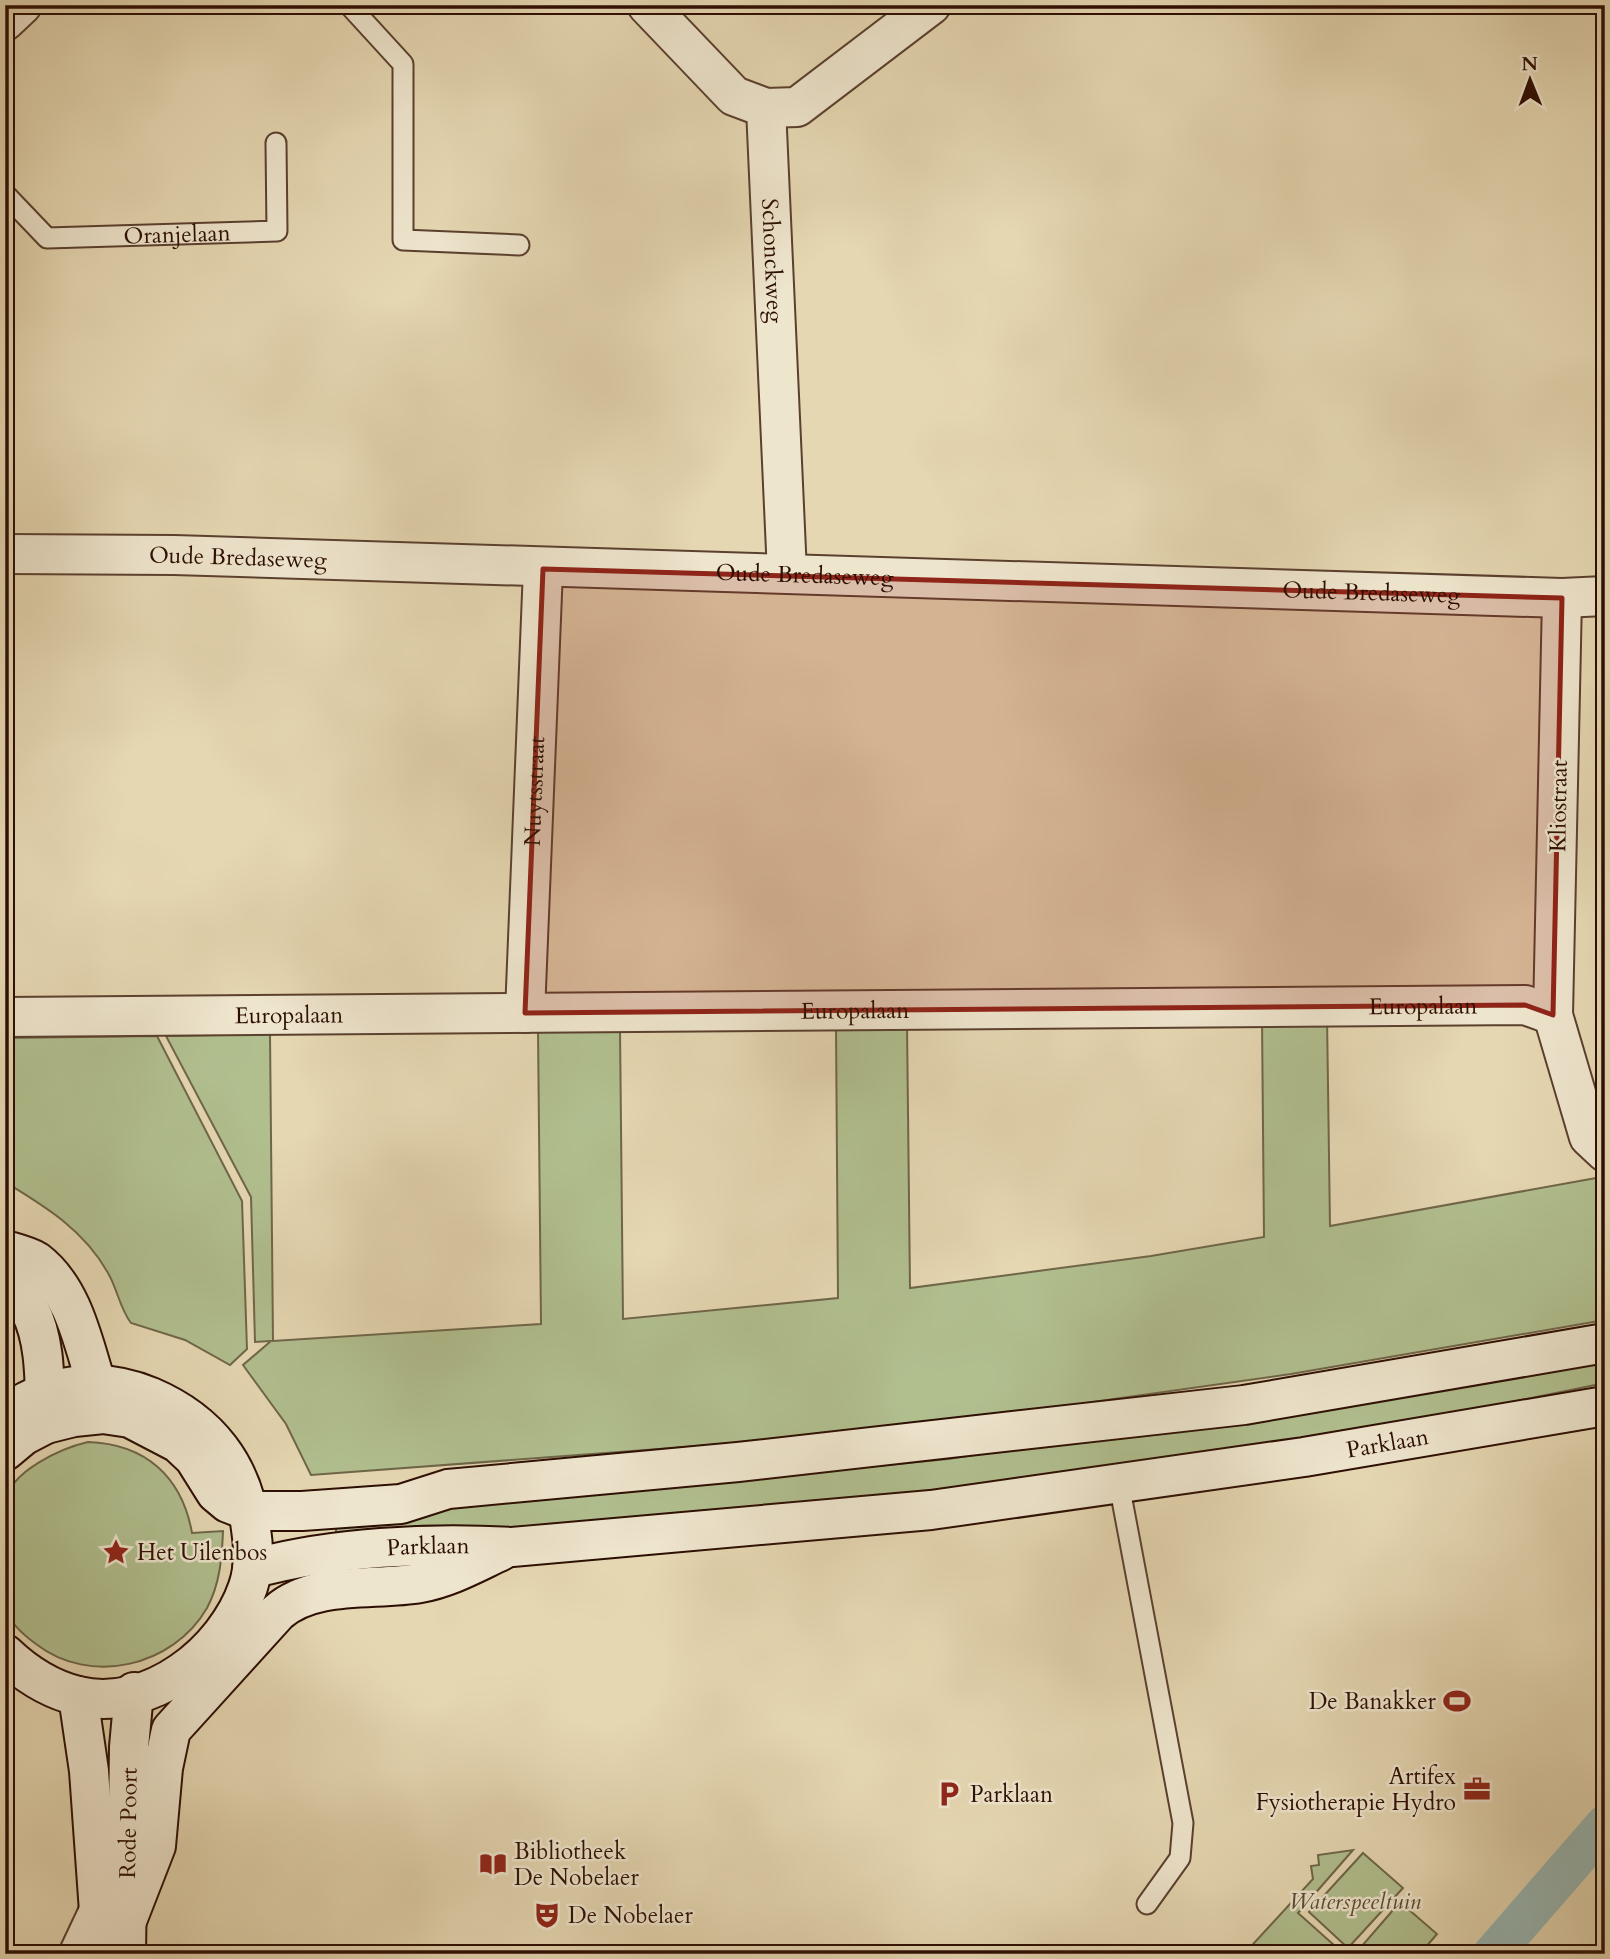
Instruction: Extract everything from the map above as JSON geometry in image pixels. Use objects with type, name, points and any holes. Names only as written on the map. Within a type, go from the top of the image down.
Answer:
[{"type":"street","points":[[5,21],[22,5]]},
{"type":"street","points":[[647,5],[734,96],[766,108],[797,107],[931,5]]},
{"type":"street","name":"Schonckweg","points":[[766,108],[787,573]]},
{"type":"street","name":"Oude Bredaseweg","points":[[5,554],[188,555],[543,569],[787,573],[1562,598],[1605,596]]},
{"type":"street","name":"Nuytsstraat","points":[[525,1013],[543,569]]},
{"type":"street","name":"Kliostraat","points":[[1553,1015],[1562,598]]},
{"type":"street","name":"Europalaan","points":[[5,1017],[1525,1006],[1553,1015]]},
{"type":"street","points":[[1553,1015],[1589,1137],[1605,1152]]},
{"type":"street","points":[[5,1250],[35,1261],[55,1282],[77,1320],[96,1383]]},
{"type":"street","points":[[5,1273],[27,1304],[37,1327],[45,1409]]},
{"type":"street","points":[[5,1415],[45,1409],[130,1418],[178,1443],[194,1458],[216,1493],[244,1496],[298,1487],[399,1481],[448,1489],[738,1462],[1244,1405],[1605,1343]]},
{"type":"street","points":[[5,1451],[23,1436],[45,1409],[69,1387],[96,1383],[131,1389],[164,1403],[196,1422],[215,1439],[244,1496],[252,1569],[241,1604],[227,1629],[206,1652],[168,1680],[134,1692],[113,1697],[78,1696],[47,1686],[23,1671],[5,1654]]},
{"type":"street","name":"Parklaan","points":[[252,1569],[296,1557],[468,1544],[512,1546],[931,1510],[1304,1457],[1605,1406]]},
{"type":"street","points":[[127,1936],[156,1846],[164,1755],[171,1730],[278,1612],[292,1602],[317,1592],[424,1582],[512,1546]]},
{"type":"street","name":"Rode Poort","points":[[127,1936],[128,1758],[134,1692]]},
{"type":"street","name":"Rode Poort","points":[[78,1696],[89,1771],[102,1954]]},
{"type":"lane","points":[[349,5],[403,64],[403,240],[519,245]]},
{"type":"lane","name":"Oranjelaan","points":[[5,194],[47,238],[277,231],[276,142]]},
{"type":"lane","points":[[1119,1484],[1183,1824],[1180,1858],[1147,1904]]},
{"type":"lane","name":"Rode Poort","points":[[68,1954],[97,1893]]},
{"type":"highlighted area","points":[[543,569],[1562,598],[1553,1015],[1525,1005],[525,1013]]},
{"type":"green space","points":[[1327,1016],[1330,1226],[1596,1178],[1605,1180],[1605,1320],[1291,1374],[929,1425],[699,1446],[311,1475],[286,1424],[243,1365],[271,1341],[255,1342],[251,1197],[166,1036],[270,1034],[273,1341],[541,1324],[538,1030],[620,1029],[623,1319],[838,1298],[836,1026],[907,1024],[910,1288],[1151,1256],[1264,1237],[1262,1017]]},
{"type":"green space","points":[[157,1036],[242,1201],[247,1349],[230,1365],[185,1340],[131,1323],[108,1273],[88,1244],[49,1210],[5,1182],[5,1038]]},
{"type":"green space","points":[[1605,1358],[1605,1383],[1453,1414],[1186,1456],[811,1506],[336,1541],[336,1519],[948,1459]]},
{"type":"green space","points":[[88,1442],[127,1449],[158,1467],[180,1495],[192,1533],[223,1531],[218,1580],[207,1608],[192,1628],[174,1644],[129,1664],[105,1667],[57,1657],[27,1637],[5,1608],[5,1502],[9,1491],[16,1480],[39,1463],[52,1455]]},
{"type":"green space","points":[[1353,1850],[1298,1913],[1344,1954],[1244,1954],[1313,1879],[1311,1866],[1319,1865],[1318,1855]]},
{"type":"green space","name":"Waterspeeltuin","points":[[1363,1853],[1403,1888],[1348,1948],[1309,1912]]},
{"type":"green space","points":[[1400,1902],[1437,1934],[1420,1954],[1355,1954]]},
{"type":"waterway","points":[[1493,1954],[1605,1825]]},
{"type":"place","name":"Het Uilenbos","points":[[116,1552]]},
{"type":"place","name":"De Banakker","points":[[1457,1701]]},
{"type":"place","name":"Artifex Fysiotherapie Hydro","points":[[1477,1789]]},
{"type":"place","name":"Parklaan","points":[[949,1794]]},
{"type":"place","name":"Bibliotheek De Nobelaer","points":[[493,1864]]},
{"type":"place","name":"De Nobelaer","points":[[547,1915]]}]
